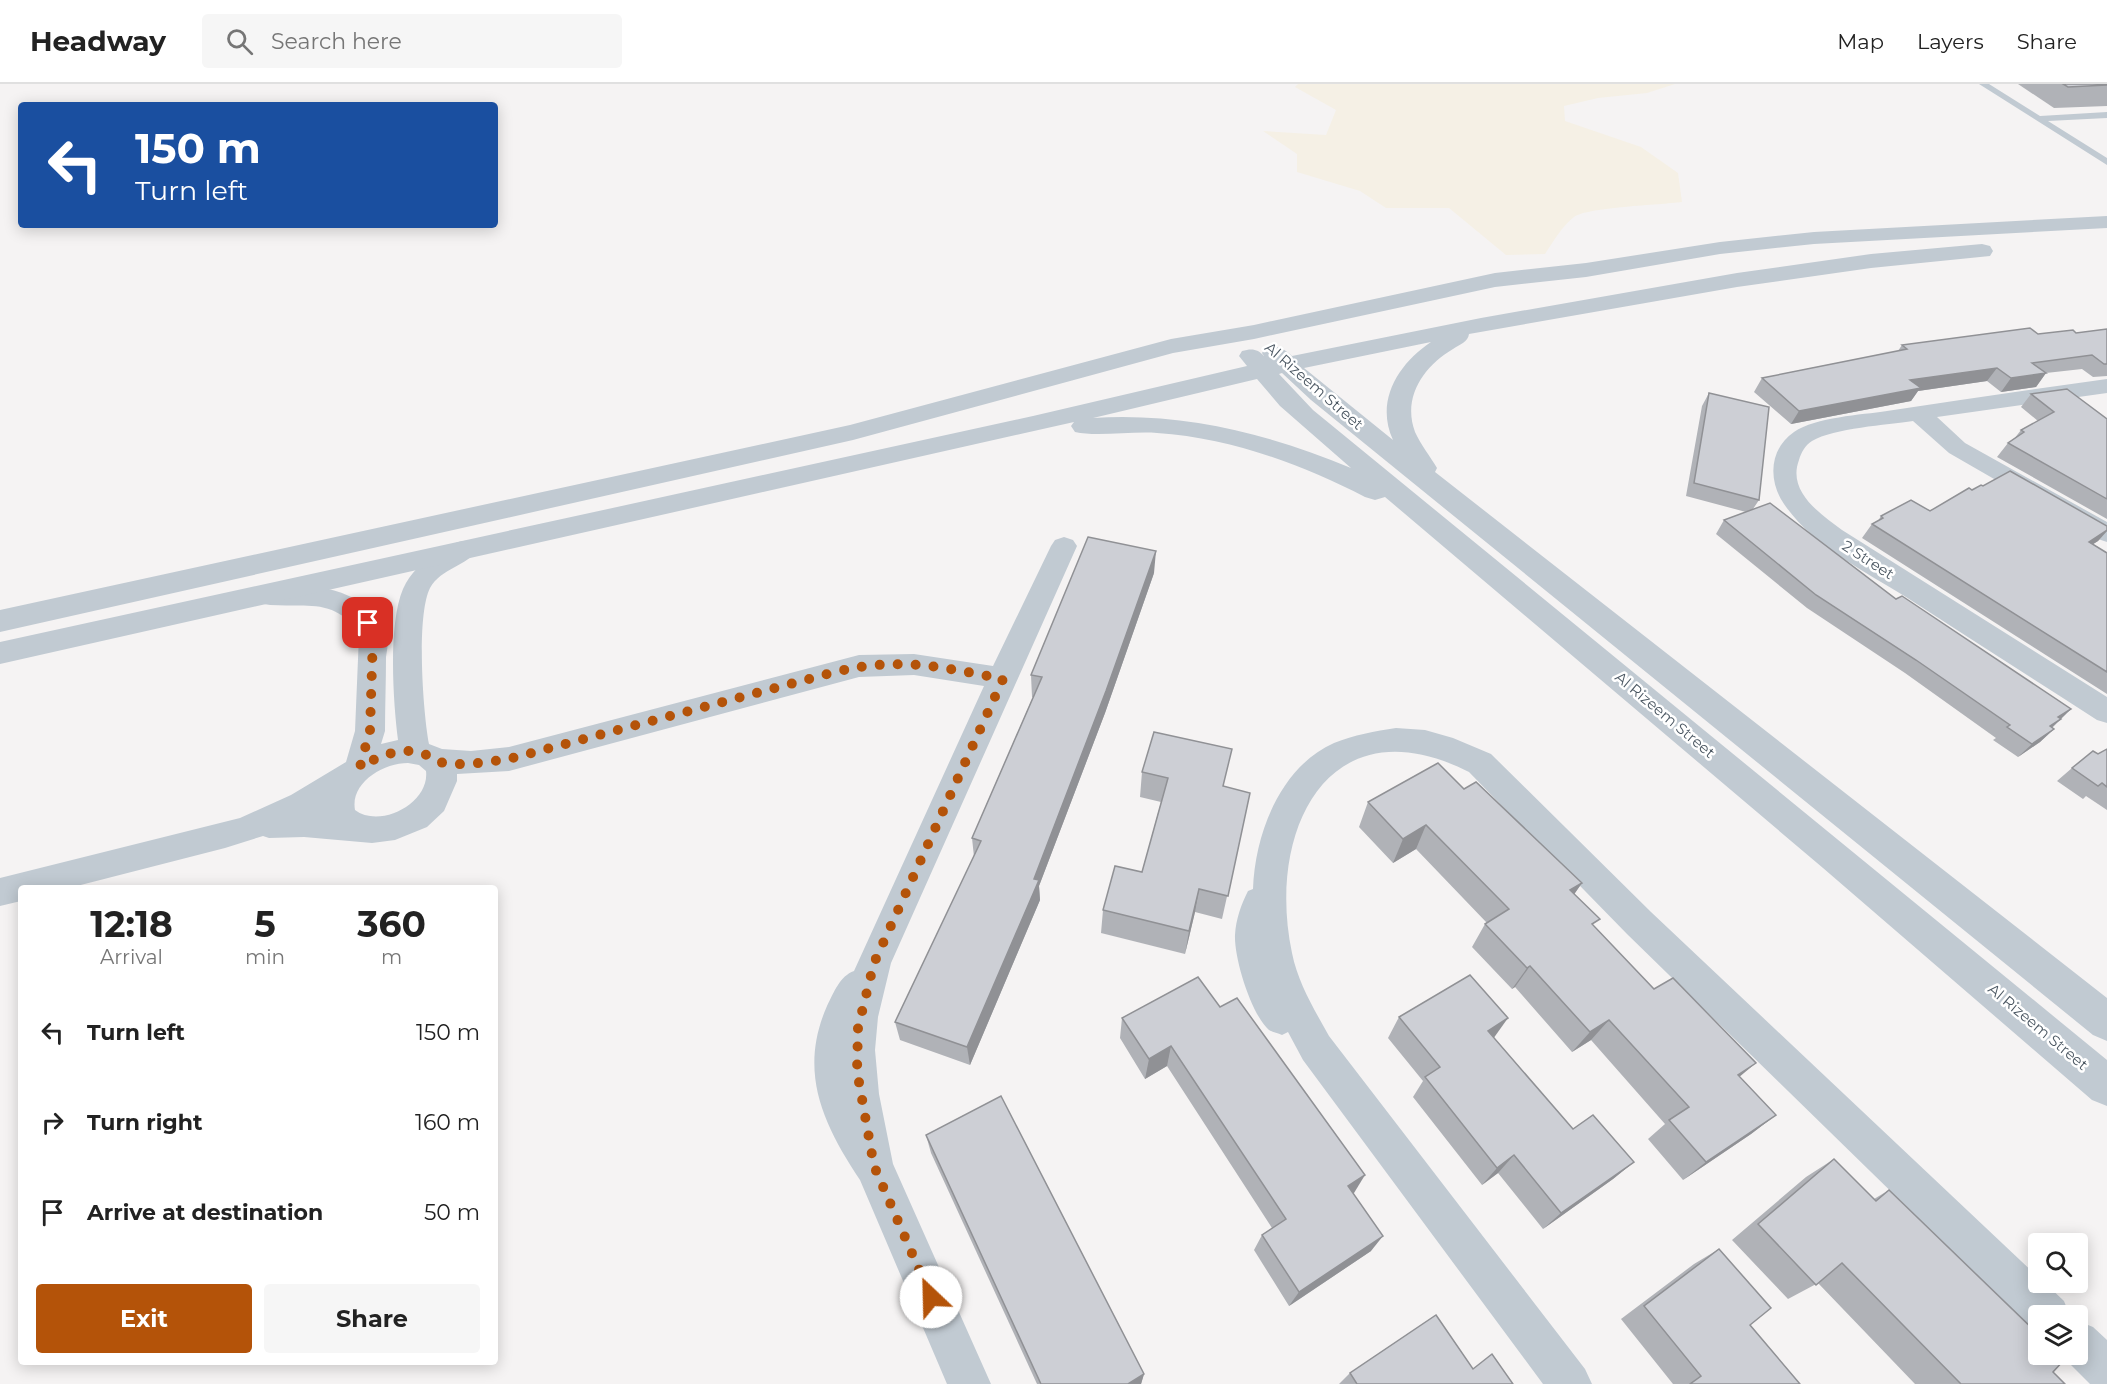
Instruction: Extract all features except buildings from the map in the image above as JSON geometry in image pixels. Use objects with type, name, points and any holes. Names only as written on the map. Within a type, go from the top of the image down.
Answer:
[{"type":"street","points":[[0,621],[853,432],[1154,350],[1243,334],[1495,280],[1586,270],[1720,248],[1814,238],[2107,222]]},
{"type":"street","points":[[0,653],[933,445],[1274,362],[1806,270],[2107,242]]},
{"type":"street","points":[[1274,362],[1294,342],[1517,289],[1586,270]]},
{"type":"street","points":[[1434,485],[1401,428],[1399,415],[1401,392],[1408,378],[1424,357],[1443,344],[1481,325]]},
{"type":"street","name":"Al Rizeem Street","points":[[1243,334],[1274,362],[1320,395],[1434,485],[2107,1022]]},
{"type":"street","name":"Al Rizeem Street","points":[[1274,362],[1295,407],[1836,857],[2107,1086]]},
{"type":"street","name":"2 Street","points":[[2107,386],[1836,427],[1804,436],[1789,454],[1784,475],[1793,500],[1819,526],[1853,551],[2107,712]]},
{"type":"street","points":[[1918,413],[1957,448],[2107,533]]},
{"type":"street","points":[[933,445],[973,444],[1098,424],[1156,426],[1213,434],[1270,447],[1325,466],[1434,524]]},
{"type":"street","points":[[969,1384],[874,1166],[860,1094],[857,1050],[862,1007],[874,963],[1064,546]]},
{"type":"street","points":[[431,803],[442,781],[441,770],[426,757],[410,724],[410,607],[417,587],[428,573],[443,560],[466,548]]},
{"type":"street","points":[[258,595],[317,596],[333,599],[359,613],[368,623],[373,635],[370,730],[355,772],[341,788],[337,800],[337,810],[341,820],[350,827]]},
{"type":"street","points":[[27,885],[254,826],[304,804],[388,753],[471,763],[509,759],[859,666],[880,663],[921,664],[1003,679]]},
{"type":"street","points":[[1570,1384],[1316,1048],[1282,1018],[1260,983],[1254,964],[1251,928],[1255,911],[1270,881],[1279,832],[1293,799],[1344,745],[1415,739],[1449,747],[1480,764],[1639,924],[2037,1305]]},
{"type":"street","points":[[254,826],[304,824],[376,831],[391,828],[413,818],[431,803],[469,779],[509,759]]},
{"type":"street","points":[[0,892],[18,887]]},
{"type":"street","points":[[2088,1352],[2107,1370]]},
{"type":"lane","points":[[1983,84],[2107,162]]},
{"type":"lane","points":[[2037,119],[2107,115]]},
{"type":"sand","points":[[1298,84],[1675,84],[1647,93],[1598,98],[1564,106],[1565,121],[1641,147],[1678,173],[1682,202],[1582,214],[1574,217],[1566,225],[1545,254],[1506,255],[1449,208],[1386,208],[1360,191],[1297,172],[1297,154],[1263,131],[1326,135],[1336,110],[1295,87]]},
{"type":"route","points":[[368,623],[373,635],[370,730],[360,767],[388,753],[403,751],[416,752],[428,755],[436,761],[453,763],[509,759],[839,671],[880,663],[921,664],[1003,679],[874,963],[858,1028],[857,1071],[874,1166],[931,1297]]}]
